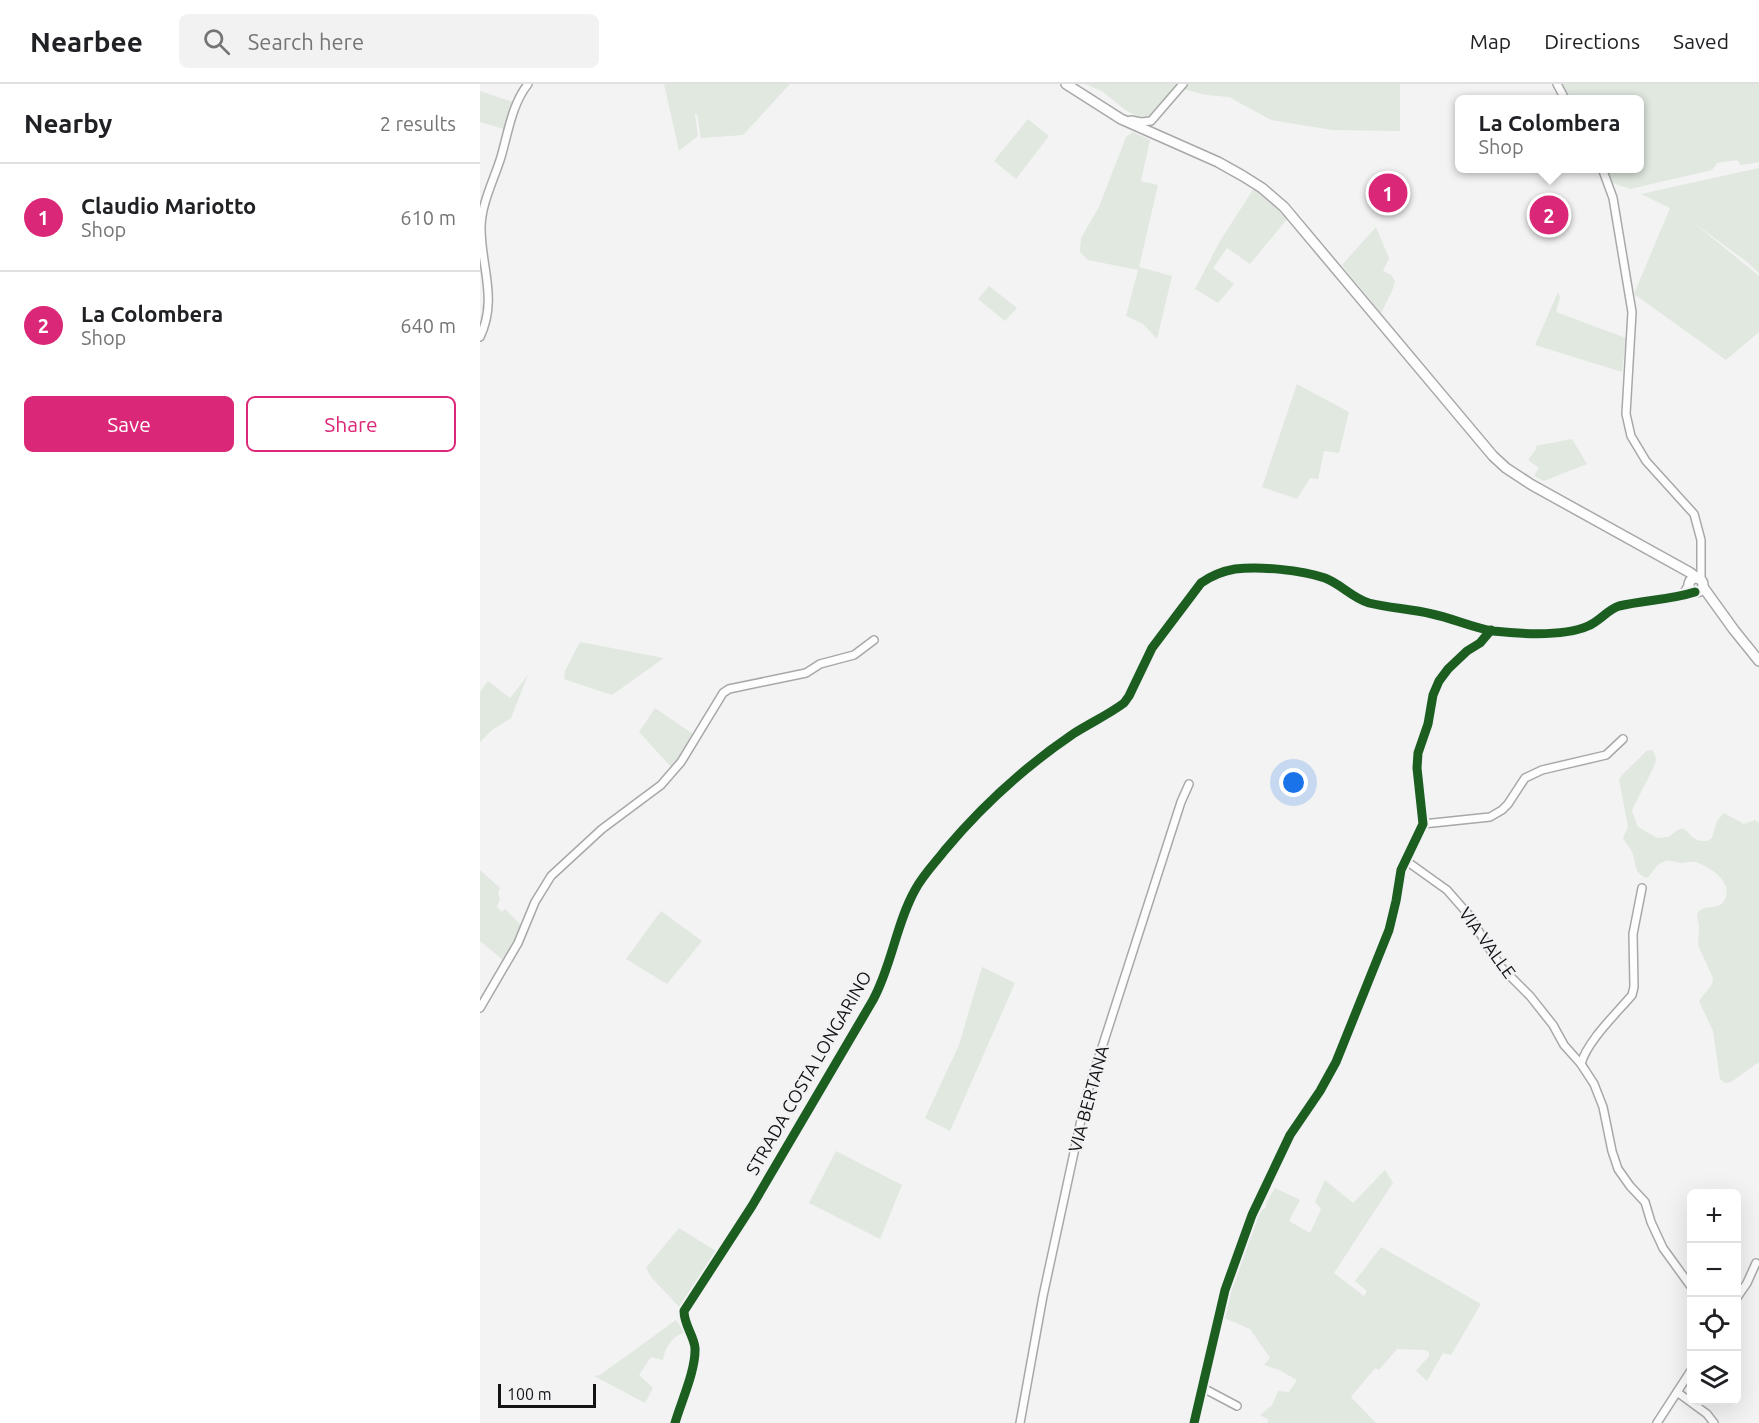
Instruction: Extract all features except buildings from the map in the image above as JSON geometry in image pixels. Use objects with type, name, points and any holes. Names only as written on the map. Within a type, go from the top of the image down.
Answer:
[{"type":"street","points":[[480,337],[489,308],[481,225],[484,205],[512,115],[528,84]]},
{"type":"street","points":[[1066,84],[1121,119],[1218,162],[1262,188],[1284,207],[1318,245],[1493,456],[1506,468],[1532,485],[1673,563],[1713,603],[1759,660]]},
{"type":"street","points":[[1121,119],[1151,121],[1183,84]]},
{"type":"street","points":[[1604,173],[1613,198],[1632,312],[1626,414],[1631,436],[1646,461],[1694,514],[1701,540],[1696,586]]},
{"type":"street","name":"STRADA COSTA LONGARINO","points":[[675,1423],[694,1361],[695,1346],[684,1319],[684,1311],[752,1206],[873,1000],[885,972],[899,927],[916,888],[976,814],[1004,789],[1073,734],[1124,703],[1152,648],[1201,583],[1234,569],[1261,568],[1305,574],[1326,579],[1353,596],[1368,602],[1430,613],[1491,630],[1554,633],[1589,626],[1609,610],[1618,606],[1682,596],[1696,586]]},
{"type":"street","points":[[1194,1423],[1225,1290],[1237,1253],[1265,1186],[1290,1135],[1320,1091],[1335,1062],[1389,930],[1401,870],[1423,824],[1417,768],[1418,753],[1428,724],[1433,695],[1448,669],[1467,651],[1480,643],[1491,630]]},
{"type":"street","points":[[480,1008],[518,943],[535,902],[551,876],[595,835],[667,779],[681,762],[723,693],[729,689],[806,673],[825,662],[854,655],[873,640]]},
{"type":"street","points":[[1423,824],[1490,817],[1503,810],[1525,778],[1542,770],[1605,754],[1623,740]]},
{"type":"street","name":"VIA BERTANA","points":[[1020,1423],[1043,1296],[1086,1097],[1181,802],[1189,784]]},
{"type":"street","name":"VIA VALLE","points":[[1405,860],[1447,890],[1468,914],[1501,967],[1530,996],[1553,1025],[1564,1045],[1581,1064],[1594,1084],[1603,1107],[1618,1169],[1645,1202],[1663,1248],[1687,1281]]},
{"type":"street","points":[[1581,1064],[1583,1056],[1594,1041],[1632,995],[1634,987],[1633,934],[1642,888]]},
{"type":"street","points":[[1738,1297],[1756,1263]]},
{"type":"street","points":[[1657,1423],[1687,1377]]},
{"type":"street","points":[[1203,1388],[1237,1406]]},
{"type":"street","points":[[1677,1392],[1707,1414],[1714,1423]]},
{"type":"shaded area","points":[[664,84],[790,84],[743,135],[701,138],[697,114],[695,114],[698,136],[679,151]]},
{"type":"shaded area","points":[[1085,84],[1177,84],[1154,114],[1140,116],[1120,106],[1103,92]]},
{"type":"shaded area","points":[[1186,84],[1400,84],[1400,131],[1332,130],[1271,120],[1229,97],[1206,95],[1183,89]]},
{"type":"shaded area","points":[[1560,84],[1759,84],[1759,162],[1741,165],[1737,160],[1717,163],[1712,170],[1630,189],[1610,182],[1607,173],[1644,173],[1644,95],[1565,95]]},
{"type":"shaded area","points":[[480,91],[513,102],[504,129],[480,122]]},
{"type":"shaded area","points":[[1028,119],[1049,136],[1016,179],[994,161]]},
{"type":"shaded area","points":[[1133,132],[1150,140],[1141,181],[1158,185],[1139,267],[1172,276],[1157,339],[1143,324],[1126,316],[1138,270],[1088,260],[1080,252],[1081,238],[1099,207],[1126,137]]},
{"type":"shaded area","points":[[1759,168],[1759,273],[1694,223],[1759,276],[1759,332],[1726,360],[1634,294],[1670,208],[1641,194]]},
{"type":"shaded area","points":[[1254,188],[1288,218],[1250,264],[1227,248],[1213,268],[1234,284],[1218,303],[1195,289],[1220,241]]},
{"type":"shaded area","points":[[1376,227],[1389,258],[1383,271],[1391,275],[1395,281],[1381,313],[1342,265]]},
{"type":"shaded area","points":[[989,286],[1017,308],[1005,321],[978,299]]},
{"type":"shaded area","points":[[1558,292],[1560,297],[1556,312],[1626,338],[1622,372],[1535,345]]},
{"type":"shaded area","points":[[1297,384],[1349,412],[1339,453],[1324,451],[1318,479],[1310,478],[1297,499],[1262,487]]},
{"type":"shaded area","points":[[1572,439],[1587,464],[1544,481],[1534,476],[1539,468],[1528,460],[1537,448],[1535,446]]},
{"type":"shaded area","points":[[580,642],[664,658],[612,695],[564,679],[565,671]]},
{"type":"shaded area","points":[[528,675],[511,718],[492,730],[480,742],[480,692],[488,681],[510,698]]},
{"type":"shaded area","points":[[655,708],[693,734],[673,769],[639,732]]},
{"type":"shaded area","points":[[1652,750],[1656,757],[1655,763],[1632,811],[1638,827],[1657,838],[1669,837],[1679,829],[1683,829],[1697,840],[1707,841],[1712,838],[1717,821],[1724,813],[1744,824],[1755,820],[1759,823],[1759,1062],[1731,1082],[1725,1083],[1720,1079],[1713,1031],[1699,1001],[1712,984],[1713,978],[1698,945],[1697,914],[1703,909],[1718,906],[1724,901],[1727,894],[1724,882],[1714,871],[1693,862],[1663,862],[1647,878],[1642,876],[1623,838],[1628,827],[1619,779],[1646,751]]},
{"type":"shaded area","points":[[480,870],[500,888],[497,907],[502,912],[505,909],[521,925],[504,961],[480,941]]},
{"type":"shaded area","points":[[661,911],[702,941],[667,984],[626,959]]},
{"type":"shaded area","points":[[982,967],[1015,983],[950,1131],[925,1118],[959,1045]]},
{"type":"shaded area","points":[[836,1151],[902,1185],[880,1239],[809,1203]]},
{"type":"shaded area","points":[[1385,1170],[1393,1183],[1334,1273],[1364,1296],[1367,1291],[1355,1281],[1381,1247],[1481,1304],[1451,1355],[1443,1353],[1427,1381],[1416,1371],[1429,1356],[1429,1352],[1425,1350],[1397,1349],[1379,1370],[1375,1368],[1351,1397],[1376,1423],[1267,1423],[1269,1420],[1260,1415],[1272,1405],[1278,1391],[1289,1392],[1297,1380],[1264,1365],[1270,1358],[1250,1329],[1222,1317],[1259,1211],[1266,1208],[1266,1203],[1275,1188],[1300,1200],[1289,1221],[1310,1233],[1321,1209],[1315,1202],[1325,1180],[1353,1203]]},
{"type":"shaded area","points":[[679,1228],[719,1253],[682,1310],[651,1277],[646,1268]]},
{"type":"shaded area","points":[[676,1320],[684,1332],[669,1343],[663,1360],[651,1357],[639,1375],[653,1388],[645,1403],[594,1376],[600,1375]]},
{"type":"cycle path","points":[[675,1423],[695,1357],[695,1348],[684,1311],[752,1206],[873,1000],[885,973],[903,917],[918,885],[959,834],[1005,788],[1056,746],[1124,703],[1152,648],[1201,583],[1217,574],[1235,569],[1268,568],[1293,571],[1325,578],[1369,603],[1432,614],[1485,630],[1529,634],[1567,632],[1592,624],[1619,606],[1695,592]]},
{"type":"cycle path","points":[[1194,1423],[1225,1290],[1252,1215],[1290,1135],[1320,1091],[1336,1062],[1389,930],[1401,870],[1423,824],[1417,768],[1418,753],[1428,724],[1433,695],[1448,669],[1467,651],[1480,643],[1491,630]]},
{"type":"place","name":"Claudio Mariotto","points":[[1388,193]]},
{"type":"place","name":"La Colombera","points":[[1549,215]]}]
